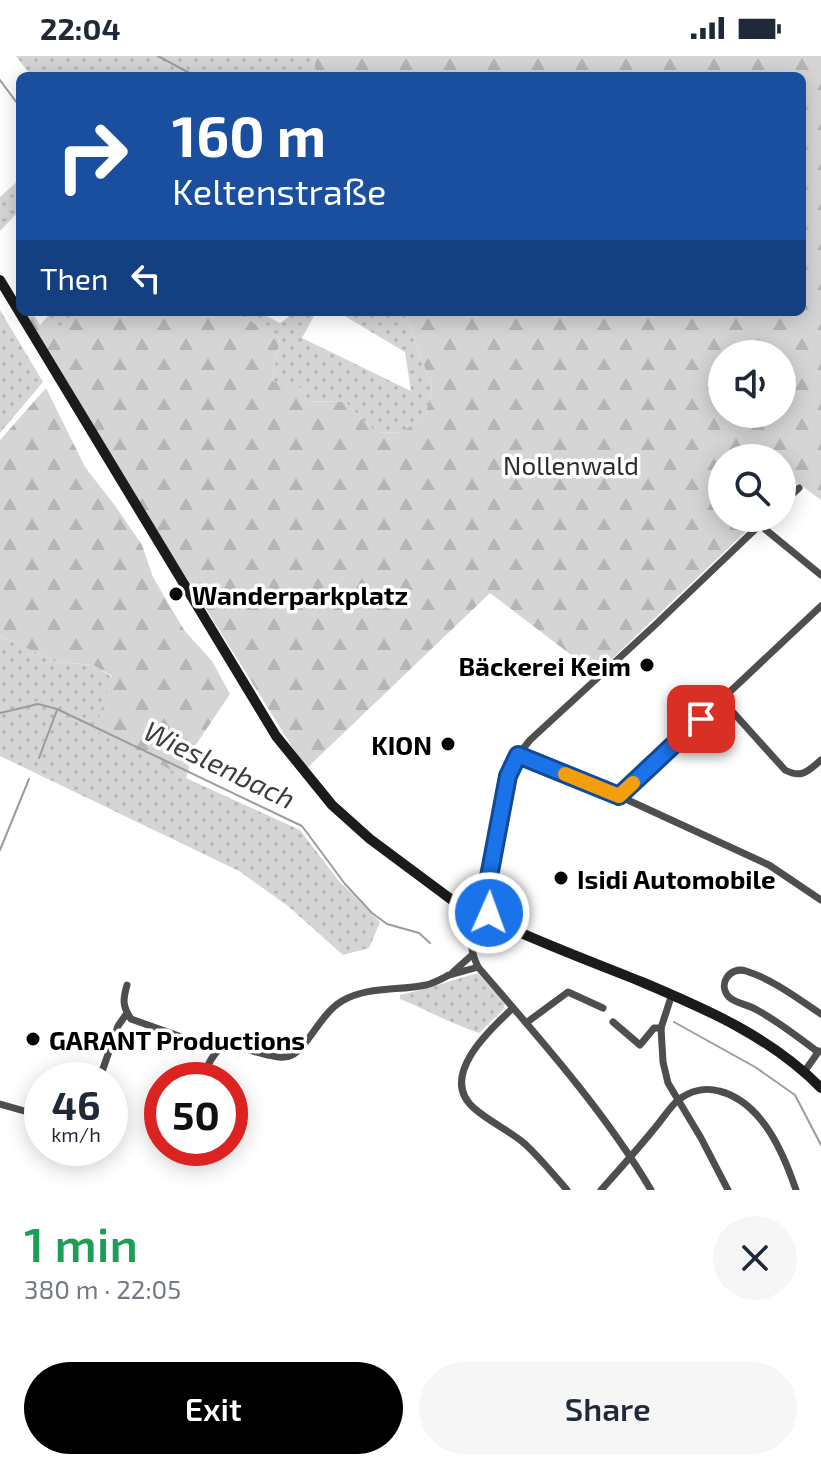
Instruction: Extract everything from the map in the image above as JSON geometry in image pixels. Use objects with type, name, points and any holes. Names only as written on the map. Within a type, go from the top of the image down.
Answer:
[{"type":"main road","points":[[0,280],[16,306]]},
{"type":"main road","points":[[22,316],[276,736],[332,805],[400,862],[464,907]]},
{"type":"main road","points":[[471,901],[484,903],[488,908],[488,918],[483,924],[472,926],[463,917],[464,907],[471,901]]},
{"type":"main road","points":[[488,918],[704,1008],[748,1032],[821,1088]]},
{"type":"street","points":[[796,491],[799,488]]},
{"type":"street","points":[[484,903],[508,776],[518,755],[530,740],[753,532]]},
{"type":"street","points":[[769,532],[821,575]]},
{"type":"street","points":[[619,796],[821,606]]},
{"type":"street","points":[[722,700],[785,770],[794,775],[801,774],[821,760]]},
{"type":"street","points":[[518,755],[619,796],[769,865],[821,900]]},
{"type":"street","points":[[472,926],[472,955],[478,967],[591,1102],[651,1190]]},
{"type":"street","points":[[449,975],[472,955]]},
{"type":"street","points":[[209,1062],[218,1050],[225,1047],[278,1058],[290,1056],[298,1051],[321,1019],[341,1001],[366,991],[424,985],[478,967]]},
{"type":"street","points":[[804,1072],[820,1050],[754,1008],[730,998],[725,990],[725,980],[735,970],[743,970],[778,985],[821,1014]]},
{"type":"street","points":[[127,985],[123,1000],[131,1019],[218,1050]]},
{"type":"street","points":[[526,1023],[568,992],[603,1008]]},
{"type":"street","points":[[672,994],[661,1028],[668,1083],[728,1190]]},
{"type":"street","points":[[513,1008],[481,1040],[461,1075],[460,1086],[472,1107],[525,1144],[567,1190]]},
{"type":"street","points":[[105,1062],[118,1026],[127,1013]]},
{"type":"street","points":[[613,1022],[640,1045],[654,1028],[661,1028]]},
{"type":"street","points":[[601,1190],[678,1100],[696,1090],[710,1088],[724,1092],[749,1107],[770,1132],[796,1190]]},
{"type":"street","points":[[0,1104],[24,1111]]},
{"type":"green space","points":[[16,56],[313,56],[316,72],[28,72]]},
{"type":"green space","name":"Nollenwald","points":[[313,56],[821,56],[821,500],[798,483],[796,485],[796,444],[708,444],[708,532],[745,532],[596,674],[490,593],[306,769],[26,316],[34,316],[40,325],[48,316],[57,335],[78,316],[242,316],[280,338],[272,381],[307,389],[304,401],[345,402],[376,432],[402,433],[426,413],[432,387],[405,316],[806,316],[806,72],[316,72]]},
{"type":"green space","points":[[16,183],[16,214],[0,231],[0,197]]},
{"type":"green space","points":[[0,310],[43,382],[0,433]]},
{"type":"green space","points":[[48,316],[79,316],[57,336]]},
{"type":"green space","points":[[242,316],[267,316],[280,323],[288,316],[314,316],[302,338],[411,391],[405,352],[345,316],[405,316],[432,387],[426,413],[403,433],[376,432],[345,402],[304,401],[307,390],[272,381],[280,338]]},
{"type":"green space","points":[[46,388],[85,467],[142,545],[153,577],[184,630],[212,661],[230,694],[195,746],[186,778],[95,730],[112,676],[93,665],[57,662],[0,636],[0,440]]},
{"type":"green space","points":[[0,636],[57,662],[93,665],[112,677],[96,730],[186,778],[300,830],[338,880],[380,922],[369,948],[343,955],[288,906],[239,871],[0,756]]},
{"type":"green space","points":[[478,973],[505,1004],[503,1010],[479,1033],[400,999],[400,995]]},
{"type":"waterway","points":[[158,56],[188,72]]},
{"type":"waterway","points":[[0,80],[16,102]]},
{"type":"waterway","name":"Wieslenbach","points":[[0,713],[38,704],[57,709],[302,826],[345,884],[372,913],[387,924],[419,933],[430,943]]},
{"type":"waterway","points":[[39,758],[57,710]]},
{"type":"waterway","points":[[0,850],[29,779]]},
{"type":"waterway","name":"Wieslenbach","points":[[674,1022],[755,1067],[795,1095],[821,1145]]},
{"type":"slow traffic","points":[[565,774],[619,796],[633,783]]},
{"type":"place","name":"Wanderparkplatz","points":[[176,594]]},
{"type":"place","name":"Bäckerei Keim","points":[[647,665]]},
{"type":"place","name":"KION","points":[[448,744]]},
{"type":"place","name":"Isidi Automobile","points":[[561,878]]},
{"type":"place","name":"GARANT Productions","points":[[33,1039]]},
{"type":"route","points":[[489,913],[484,903],[508,776],[518,755],[619,796],[701,719]]}]
